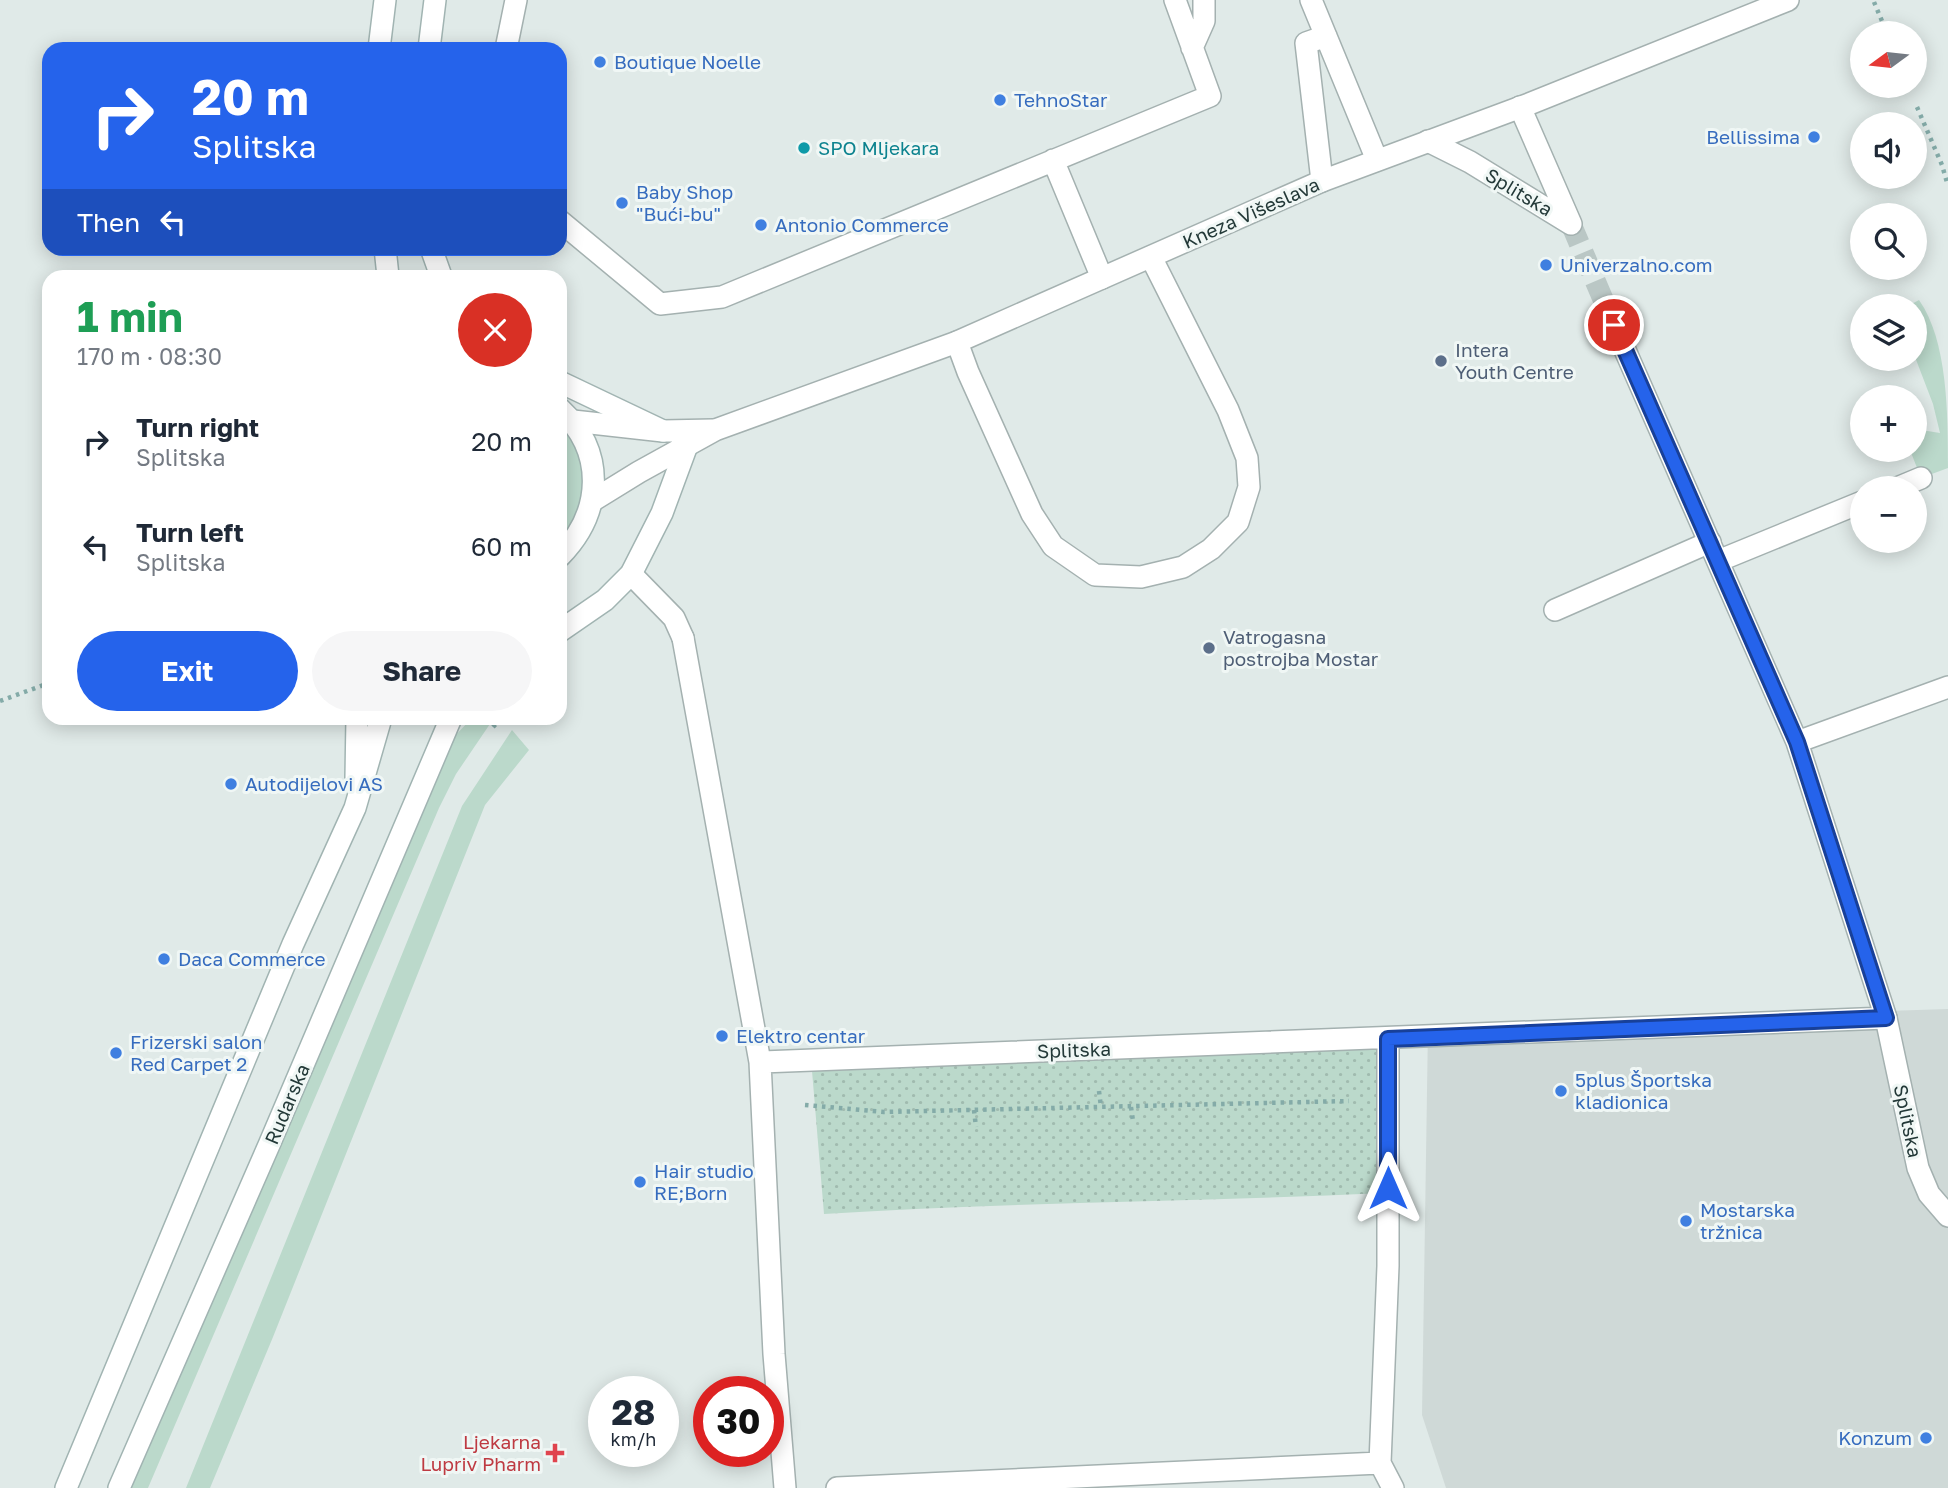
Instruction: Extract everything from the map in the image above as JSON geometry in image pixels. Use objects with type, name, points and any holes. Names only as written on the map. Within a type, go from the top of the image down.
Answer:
[{"type":"street","points":[[380,42],[385,0]]},
{"type":"street","points":[[430,42],[435,0]]},
{"type":"street","points":[[507,42],[516,0]]},
{"type":"street","points":[[567,227],[660,304],[722,297],[1210,96],[1174,0]]},
{"type":"street","points":[[1192,48],[1204,22],[1204,0]]},
{"type":"street","points":[[1311,0],[1377,160]]},
{"type":"street","name":"Kneza Višeslava","points":[[592,501],[715,430],[957,342],[1322,181],[1520,107],[1788,0]]},
{"type":"street","points":[[1322,181],[1306,43],[1326,36]]},
{"type":"street","name":"Splitska","points":[[1428,141],[1470,162],[1571,223],[1520,107]]},
{"type":"street","points":[[1053,160],[1102,278]]},
{"type":"street","points":[[957,342],[1032,514],[1053,546],[1095,575],[1141,577],[1183,567],[1211,549],[1238,522],[1249,487],[1247,458],[1228,410],[1151,257]]},
{"type":"street","name":"Splitska","points":[[1614,325],[1797,742],[1886,1018],[1918,1168],[1928,1194],[1948,1216]]},
{"type":"street","points":[[567,385],[663,430]]},
{"type":"street","name":"Kneza Višeslava","points":[[567,415],[663,430],[715,430]]},
{"type":"street","points":[[567,416],[586,445],[594,473],[592,501],[586,521],[567,549]]},
{"type":"street","points":[[567,626],[605,600],[631,574],[662,513],[686,448]]},
{"type":"street","points":[[1556,610],[1714,551],[1850,506]]},
{"type":"street","points":[[631,574],[674,618],[682,638],[761,1062],[775,1354],[785,1488]]},
{"type":"street","points":[[1797,742],[1948,687]]},
{"type":"street","points":[[355,808],[357,725]]},
{"type":"street","points":[[66,1488],[293,944],[355,808],[379,725]]},
{"type":"street","name":"Rudarska","points":[[119,1488],[451,725]]},
{"type":"street","name":"Splitska","points":[[761,1062],[1886,1018]]},
{"type":"street","points":[[1388,1039],[1388,1266],[1380,1463],[1393,1488]]},
{"type":"street","points":[[838,1488],[1380,1463]]},
{"type":"path","points":[[1874,2],[1882,21]]},
{"type":"path","points":[[1917,107],[1942,164],[1948,186]]},
{"type":"path","points":[[0,701],[42,686]]},
{"type":"path","points":[[762,1102],[884,1112],[1388,1101]]},
{"type":"path","points":[[1130,1107],[1133,1121]]},
{"type":"path","points":[[974,1110],[976,1127]]},
{"type":"shaded area","name":"Mostarska tržnica","points":[[1948,1009],[1948,1488],[1446,1488],[1422,1415],[1428,1026]]},
{"type":"green space","points":[[1927,314],[1941,357],[1946,402],[1948,468],[1920,476],[1915,462],[1927,462],[1927,431],[1940,433],[1920,371],[1927,371]]},
{"type":"green space","points":[[567,428],[587,462],[585,508],[567,537]]},
{"type":"green space","points":[[465,725],[489,725],[456,774],[439,808],[148,1488],[129,1488],[449,742]]},
{"type":"green space","points":[[512,730],[529,750],[485,805],[210,1488],[186,1488],[462,806]]},
{"type":"green space","points":[[1388,1039],[1384,1193],[824,1214],[811,1059]]},
{"type":"tunnel","points":[[1571,224],[1614,325]]},
{"type":"place","name":"Boutique Noelle","points":[[600,62]]},
{"type":"place","name":"TehnoStar","points":[[1000,100]]},
{"type":"place","name":"Bellissima","points":[[1814,137]]},
{"type":"place","name":"SPO Mljekara","points":[[804,148]]},
{"type":"place","name":"Baby Shop \"Bući-bu\"","points":[[622,203]]},
{"type":"place","name":"Antonio Commerce","points":[[761,225]]},
{"type":"place","name":"Univerzalno.com","points":[[1546,265]]},
{"type":"place","name":"Intera Youth Centre","points":[[1441,361]]},
{"type":"place","name":"Vatrogasna postrojba Mostar","points":[[1209,648]]},
{"type":"place","name":"Autodijelovi AS","points":[[231,784]]},
{"type":"place","name":"Daca Commerce","points":[[164,959]]},
{"type":"place","name":"Elektro centar","points":[[722,1036]]},
{"type":"place","name":"Frizerski salon Red Carpet 2","points":[[116,1053]]},
{"type":"place","name":"5plus Športska kladionica","points":[[1561,1091]]},
{"type":"place","name":"Hair studio RE;Born","points":[[640,1182]]},
{"type":"place","name":"Mostarska tržnica","points":[[1686,1221]]},
{"type":"place","name":"Konzum","points":[[1926,1438]]},
{"type":"place","name":"Ljekarna Lupriv Pharm","points":[[555,1453]]},
{"type":"route","points":[[1388,1188],[1388,1039],[1886,1018],[1797,742],[1614,325]]}]
